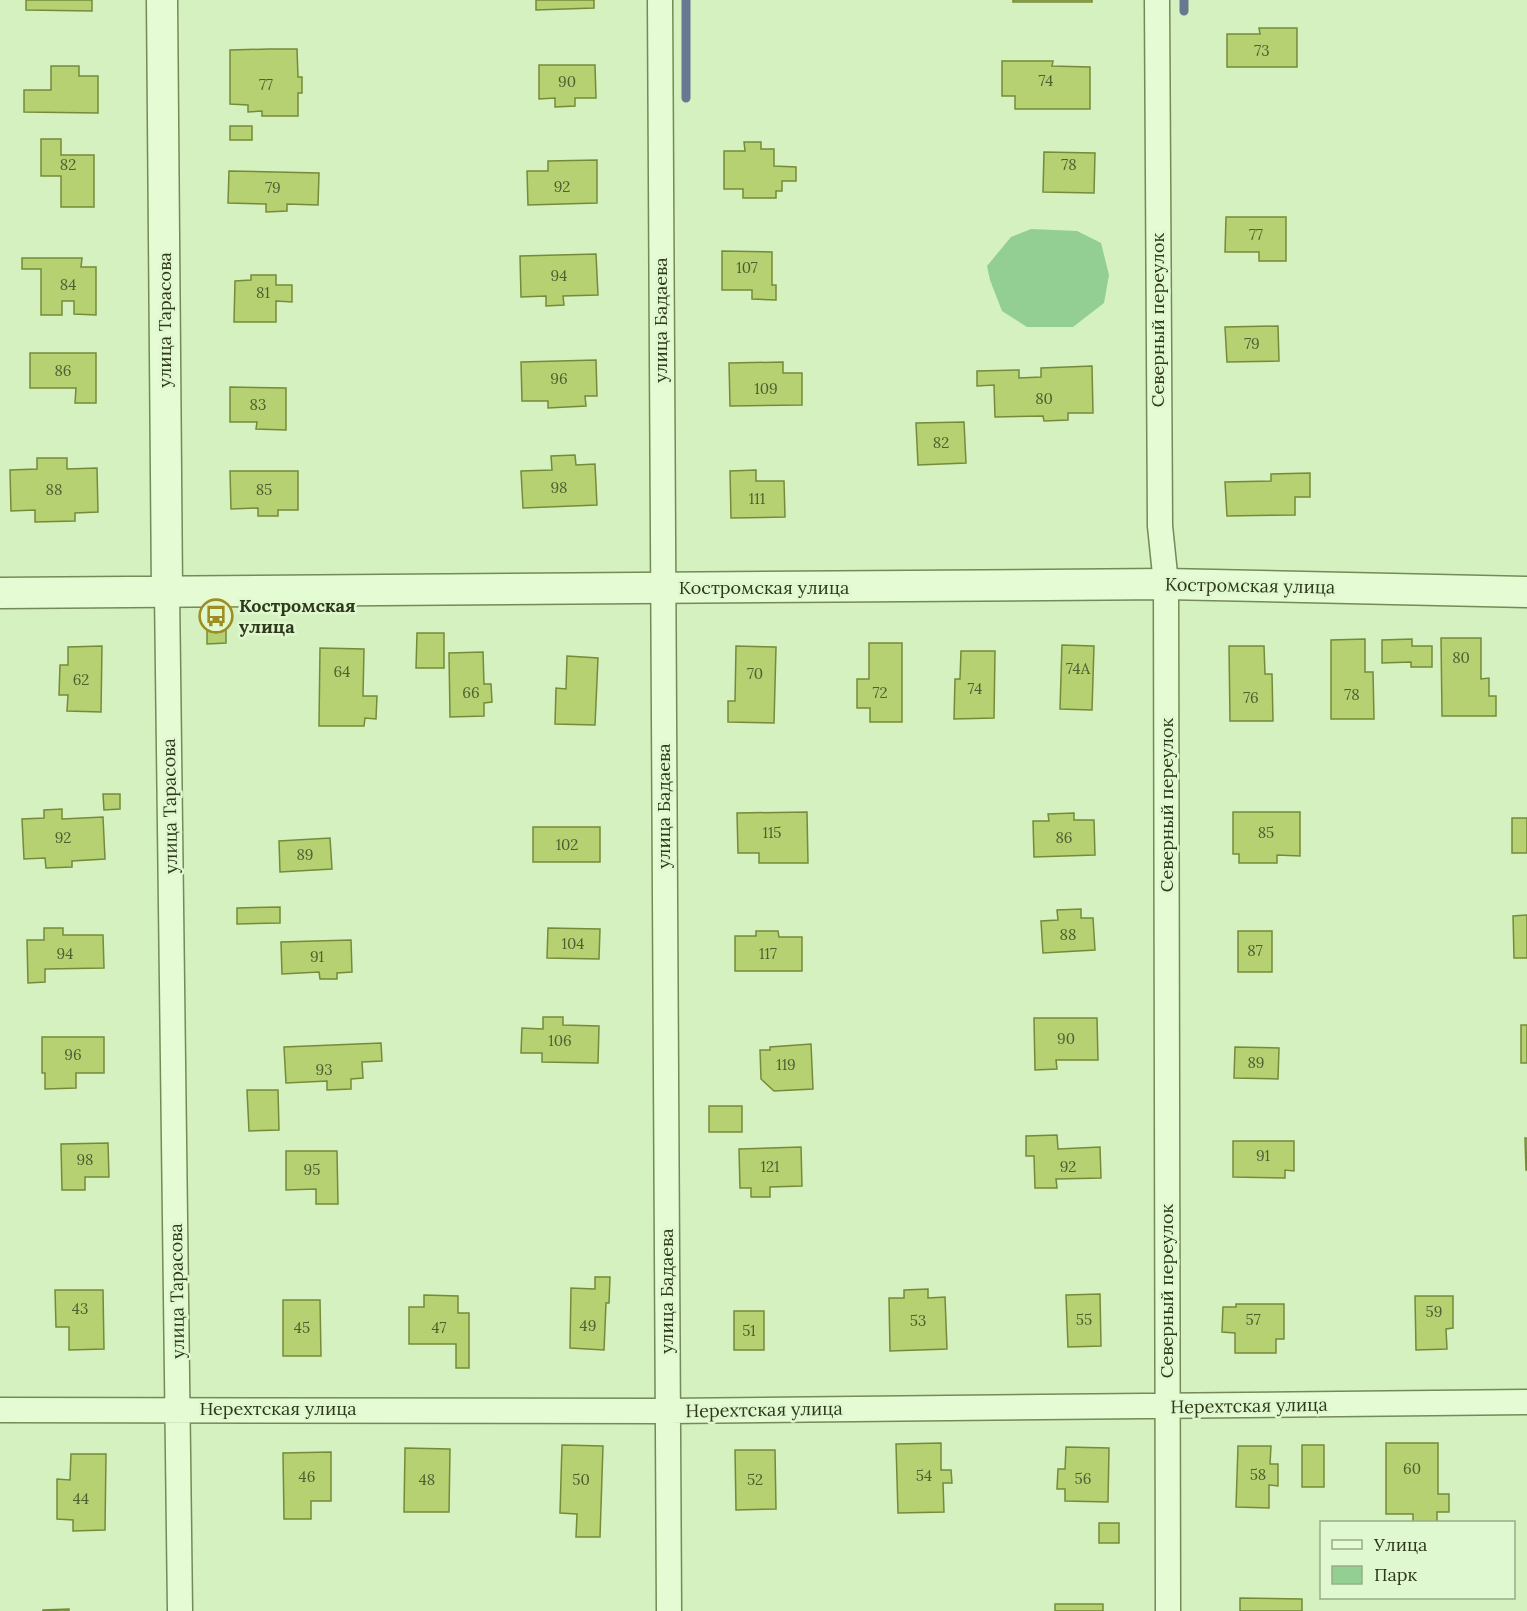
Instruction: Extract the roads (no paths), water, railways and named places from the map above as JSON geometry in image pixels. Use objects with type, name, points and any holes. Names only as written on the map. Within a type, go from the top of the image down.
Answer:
[{"type":"street","name":"улица Тарасова","points":[[162,0],[180,1611]]},
{"type":"street","name":"улица Бадаева","points":[[660,0],[669,1611]]},
{"type":"street","name":"Северный переулок","points":[[1157,0],[1160,526],[1166,584],[1168,1611]]},
{"type":"street","name":"Костромская улица","points":[[0,593],[1166,584],[1527,591]]},
{"type":"street","name":"Нерехтская улица","points":[[0,1410],[668,1411],[1527,1402]]},
{"type":"waterway","points":[[686,0],[686,98]]},
{"type":"waterway","points":[[1184,0],[1184,11]]},
{"type":"place","name":"Костромская улица","points":[[216,616]]}]
